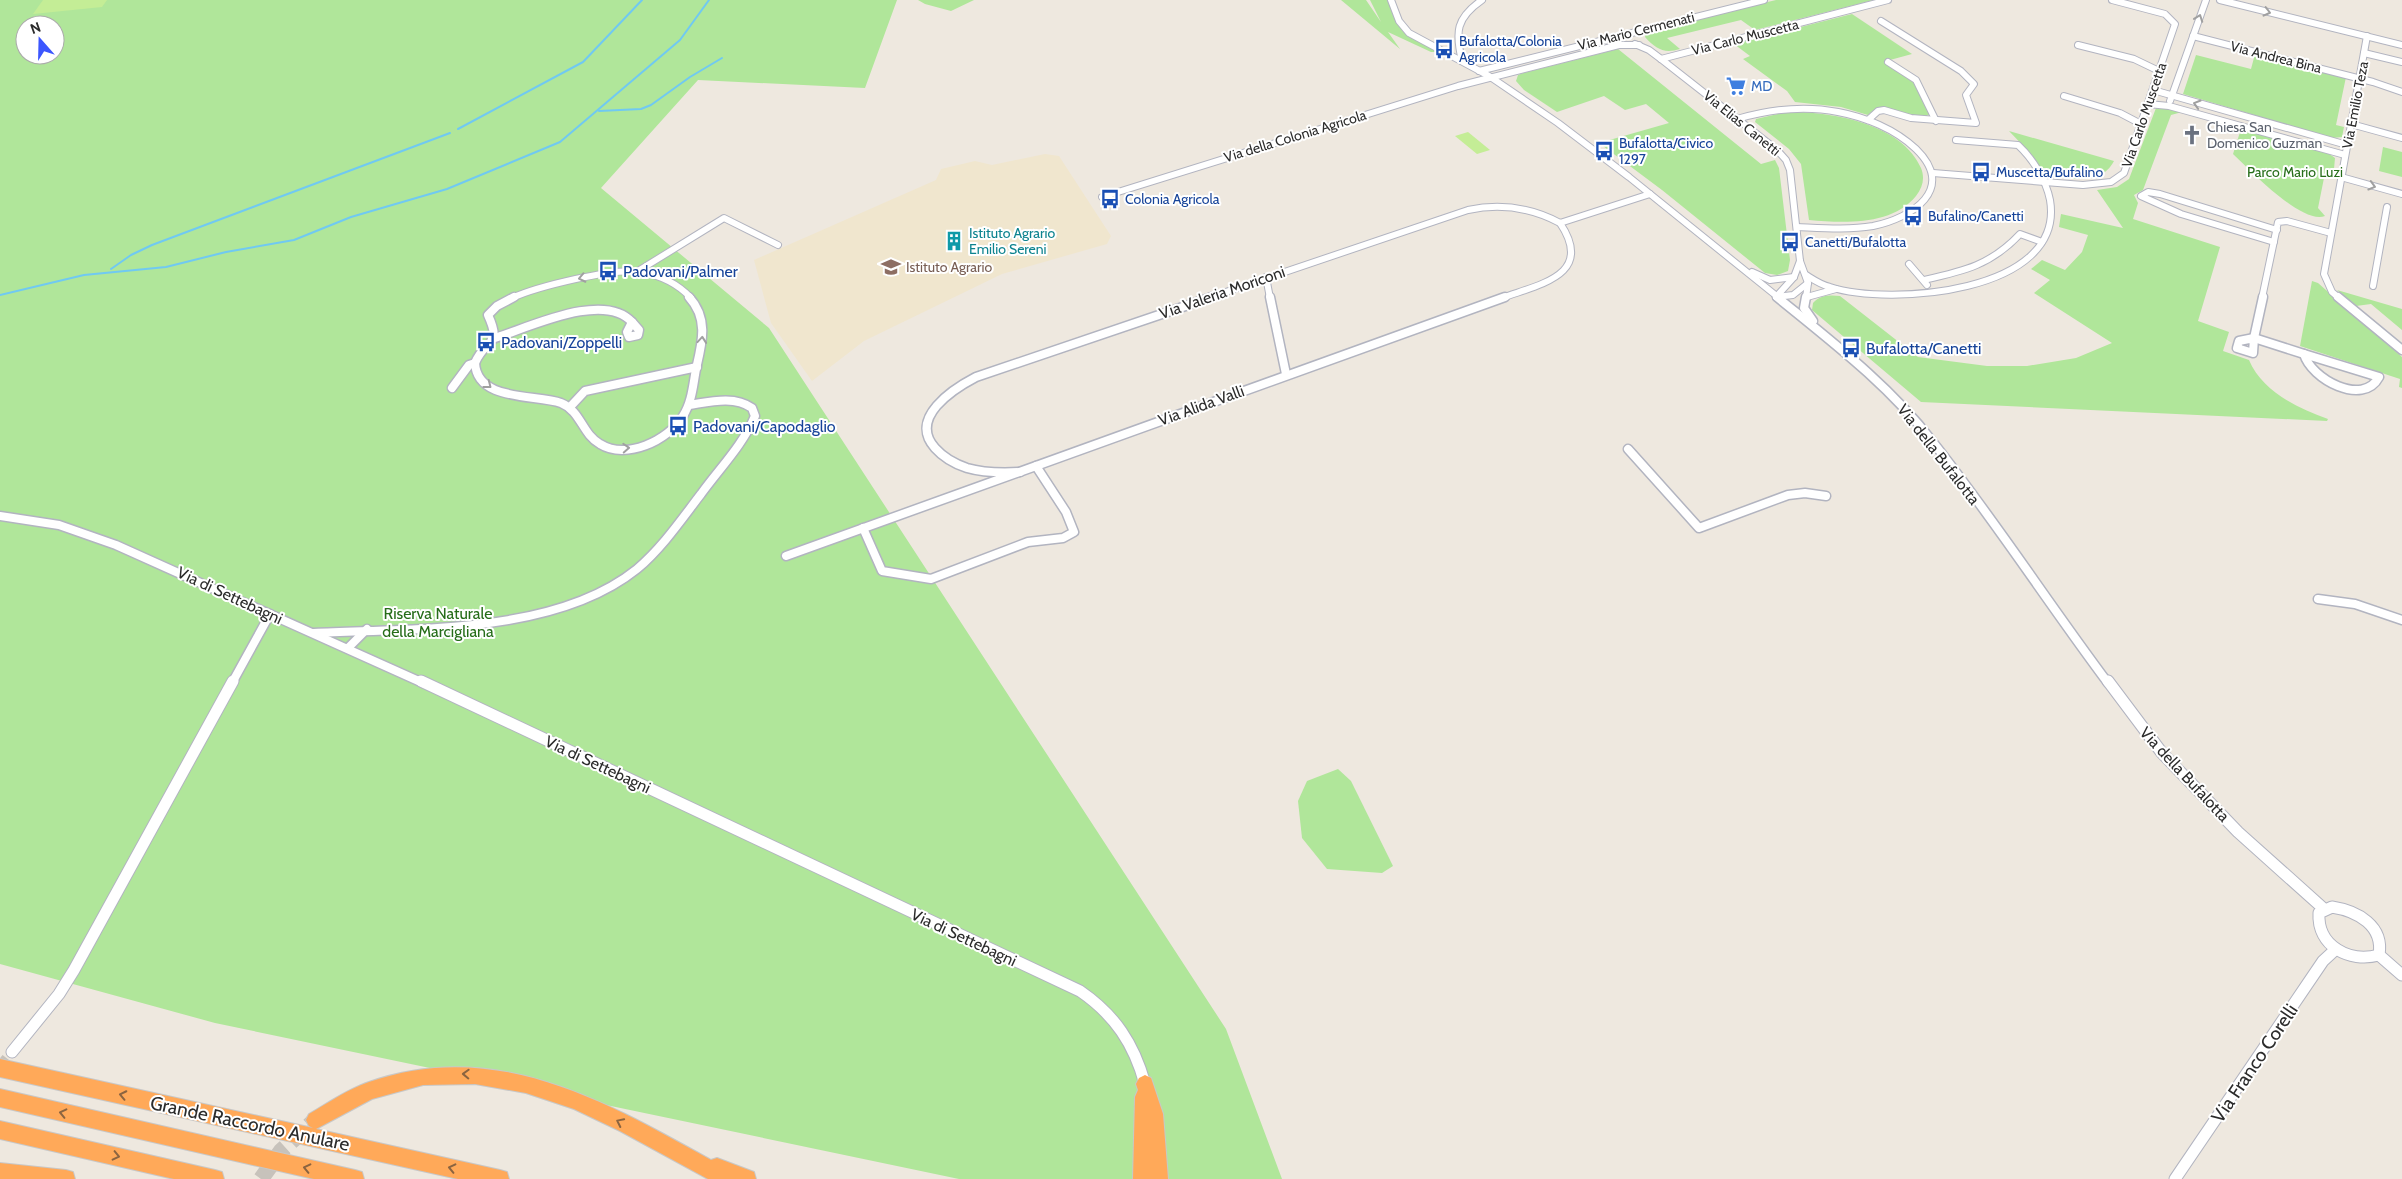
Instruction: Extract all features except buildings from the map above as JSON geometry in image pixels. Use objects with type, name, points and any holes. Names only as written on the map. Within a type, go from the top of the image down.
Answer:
[{"type":"highway","name":"Grande Raccordo Anulare","points":[[0,1068],[500,1179]]},
{"type":"highway","points":[[315,1120],[349,1100],[385,1085],[430,1076],[475,1074],[528,1083],[552,1091],[663,1144],[747,1179]]},
{"type":"highway","points":[[1142,1179],[1144,1084]]},
{"type":"highway","points":[[1144,1084],[1154,1114],[1159,1179]]},
{"type":"highway","name":"Grande Raccordo Anulare","points":[[0,1098],[354,1179]]},
{"type":"highway","points":[[0,1130],[215,1179]]},
{"type":"highway","points":[[663,1144],[726,1179]]},
{"type":"highway","points":[[0,1172],[66,1179]]},
{"type":"street","name":"Via della Bufalotta","points":[[1391,0],[1399,21],[1407,31],[1479,70],[1516,93],[1650,194],[1834,343],[1898,402],[1921,427],[2073,636],[2168,760],[2238,832],[2324,909]]},
{"type":"street","points":[[1462,61],[1457,39],[1458,27],[1466,12],[1482,0]]},
{"type":"street","name":"Via Mario Cermenati","points":[[1479,70],[1764,0]]},
{"type":"street","name":"Via Carlo Muscetta","points":[[1661,59],[1888,0]]},
{"type":"street","name":"Via Carlo Muscetta","points":[[1932,173],[2092,184],[2111,182],[2124,173],[2152,93],[2174,21],[2165,14],[2112,0]]},
{"type":"street","points":[[2169,106],[2206,0]]},
{"type":"street","points":[[2220,0],[2402,45]]},
{"type":"street","points":[[1868,120],[1878,111],[1884,110],[1911,118],[1976,124],[1966,95],[1974,84],[1961,71],[1881,21]]},
{"type":"street","points":[[1627,33],[1639,42],[1646,29]]},
{"type":"street","points":[[1614,42],[1618,36]]},
{"type":"street","name":"Via Andrea Bina","points":[[2192,36],[2360,78],[2402,92]]},
{"type":"street","name":"Via Emilio Teza","points":[[2368,36],[2324,274],[2332,292],[2402,350]]},
{"type":"street","name":"Via Elias Canetti","points":[[1487,75],[1515,70],[1614,42],[1639,42],[1779,152],[1788,163],[1800,261]]},
{"type":"street","name":"Via Elias Canetti","points":[[1487,75],[1575,54],[1639,42]]},
{"type":"street","points":[[2078,45],[2134,59],[2159,71]]},
{"type":"street","points":[[2364,53],[2402,62]]},
{"type":"street","points":[[1888,62],[1916,80],[1936,121]]},
{"type":"street","points":[[1515,70],[1509,80],[1516,93]]},
{"type":"street","name":"Via della Colonia Agricola","points":[[1102,197],[1487,75]]},
{"type":"street","points":[[2152,93],[2172,96],[2347,145]]},
{"type":"street","points":[[2152,93],[2169,106]]},
{"type":"street","points":[[2064,96],[2120,113],[2141,124]]},
{"type":"street","points":[[2148,104],[2169,106],[2345,155]]},
{"type":"street","points":[[1737,119],[1772,110],[1799,108],[1834,111],[1868,120],[1893,132],[1911,144],[1926,159],[1932,173],[1933,183],[1928,197],[1913,210],[1899,218],[1879,224],[1854,228],[1797,227]]},
{"type":"street","points":[[2218,119],[2223,116],[2221,111]]},
{"type":"street","points":[[2351,124],[2402,138]]},
{"type":"street","points":[[2270,134],[2265,128],[2267,125],[2274,125]]},
{"type":"street","points":[[1807,279],[1836,289],[1894,294],[1931,293],[1973,285],[2010,272],[2022,264],[2042,242],[2048,227],[2052,207],[2044,182],[2018,145],[1956,140]]},
{"type":"street","points":[[2342,177],[2402,194]]},
{"type":"street","points":[[2274,242],[2166,209],[2145,201],[2141,196],[2148,192],[2160,194],[2277,230]]},
{"type":"street","points":[[1560,224],[1650,194]]},
{"type":"street","name":"Via Valeria Moriconi","points":[[1020,472],[980,471],[960,465],[939,452],[929,440],[926,427],[927,420],[937,403],[954,389],[976,377],[1266,277],[1478,207],[1497,205],[1517,207],[1537,212],[1560,224]]},
{"type":"street","points":[[2373,286],[2387,207]]},
{"type":"street","points":[[638,272],[658,257],[724,218],[778,245]]},
{"type":"street","points":[[2304,352],[2308,365],[2326,380],[2340,386],[2365,389],[2373,386],[2379,378],[2304,352],[2254,338],[2278,222],[2281,221],[2331,233]]},
{"type":"street","name":"Via Alida Valli","points":[[786,556],[1286,374],[1555,279],[1567,270],[1571,257],[1568,236],[1560,224]]},
{"type":"street","points":[[1924,280],[1968,271],[1992,260],[2006,251],[2020,234],[2042,242]]},
{"type":"street","points":[[1723,254],[1736,260],[1762,278],[1778,280],[1794,277]]},
{"type":"street","points":[[1776,297],[1794,277],[1800,261]]},
{"type":"street","points":[[1800,261],[1807,279],[1805,312],[1834,343]]},
{"type":"street","points":[[1909,264],[1924,280],[1931,293]]},
{"type":"street","points":[[452,388],[469,366],[475,363],[496,331],[488,315],[503,303],[554,284],[601,274],[638,272],[657,275],[674,283],[686,292],[696,306],[701,320],[703,339],[689,405],[677,424],[660,438],[646,445],[624,449],[609,448],[594,441],[580,417],[570,407],[555,401],[511,396],[497,391],[478,376],[474,368],[475,363]]},
{"type":"street","points":[[1266,277],[1286,374]]},
{"type":"street","points":[[1776,297],[1793,295],[1807,279]]},
{"type":"street","points":[[1807,297],[1836,289]]},
{"type":"street","points":[[492,339],[581,310],[597,309],[615,312],[632,321]]},
{"type":"street","points":[[570,407],[585,391],[697,367]]},
{"type":"street","points":[[313,633],[367,629],[429,628],[528,615],[597,593],[626,577],[656,551],[685,515],[755,416],[750,406],[734,400],[689,405]]},
{"type":"street","points":[[1628,448],[1699,528],[1788,494],[1805,493],[1826,496]]},
{"type":"street","points":[[863,528],[882,571],[931,579],[1020,545],[1063,538],[1074,532],[1066,512],[1036,466]]},
{"type":"street","name":"Via di Settebagni","points":[[0,516],[38,519],[109,541],[348,648],[608,768],[1080,991],[1101,1006],[1125,1033],[1134,1049],[1144,1084]]},
{"type":"street","points":[[2318,599],[2355,604],[2402,620]]},
{"type":"street","points":[[12,1052],[59,994],[74,970],[270,614]]},
{"type":"street","points":[[348,648],[367,629]]},
{"type":"street","points":[[2340,907],[2366,919],[2381,941],[2379,955],[2364,959],[2353,957],[2336,949],[2324,937],[2319,928],[2318,920],[2320,913],[2324,909],[2340,907]]},
{"type":"street","name":"Via Franco Corelli","points":[[2175,1179],[2323,961],[2336,949]]},
{"type":"street","points":[[2379,955],[2402,975]]},
{"type":"shaded area","name":"Istituto Agrario","points":[[1045,154],[1059,156],[1111,236],[1107,244],[1002,274],[864,341],[812,381],[771,323],[754,260],[936,180],[941,169],[975,161],[992,165]]},
{"type":"green space","name":"Riserva Naturale della Marcigliana","points":[[0,0],[897,0],[865,88],[698,80],[601,188],[769,328],[1226,1029],[1282,1179],[959,1179],[215,1023],[0,964]]},
{"type":"green space","points":[[43,0],[107,0],[102,7],[33,14]]},
{"type":"green space","points":[[918,0],[974,0],[951,11],[925,4]]},
{"type":"green space","points":[[1341,0],[1366,0],[1381,22],[1370,0],[1388,0],[1399,26],[1439,52],[1431,52],[1388,32],[1400,49]]},
{"type":"green space","points":[[1776,0],[1874,0],[1755,30],[1741,20],[1667,38],[1680,49],[1669,51],[1653,45],[1645,37],[1646,33],[1655,29]]},
{"type":"green space","points":[[1852,14],[1912,54],[1890,60],[1920,80],[1934,115],[1927,115],[1930,120],[1883,107],[1875,109],[1868,115],[1841,107],[1795,102],[1787,91],[1743,59],[1750,56],[1734,44]]},
{"type":"green space","points":[[1618,49],[1761,164],[1775,160],[1779,168],[1790,260],[1788,271],[1777,275],[1765,273],[1662,190],[1599,143],[1669,123],[1646,104],[1625,110],[1604,96],[1557,112],[1524,90],[1516,81],[1518,75],[1523,73]]},
{"type":"green space","points":[[2255,54],[2346,77],[2336,125],[2344,127],[2342,137],[2332,138],[2183,94],[2196,55],[2251,69]]},
{"type":"green space","points":[[2160,107],[2182,112],[2171,115],[2143,190],[2134,195],[2138,203],[2133,219],[2220,247],[2198,321],[2229,332],[2223,351],[2249,360],[2262,381],[2282,397],[2304,410],[2328,419],[2327,421],[1921,402],[1812,310],[1813,303],[1819,298],[1840,296],[1918,357],[1987,366],[2027,366],[2076,358],[2112,343],[2034,293],[2050,280],[2031,269],[2042,260],[2065,270],[2082,252],[2088,235],[2059,227],[2061,214],[2123,228],[2097,190],[2117,187],[2129,179],[2156,108]]},
{"type":"green space","points":[[1787,112],[1804,112],[1843,117],[1881,130],[1898,140],[1912,153],[1921,168],[1923,179],[1918,193],[1906,206],[1881,218],[1851,222],[1809,220],[1801,164],[1789,149],[1755,122],[1756,119]]},
{"type":"green space","name":"Parco Mario Luzi","points":[[2241,129],[2328,153],[2335,158],[2334,169],[2326,168],[2318,208],[2325,216],[2315,217],[2290,205],[2233,154]]},
{"type":"green space","points":[[2009,131],[2114,161],[2100,175],[2091,178],[2071,179],[2040,175],[2032,155]]},
{"type":"green space","points":[[1468,132],[1490,150],[1477,154],[1455,136]]},
{"type":"green space","points":[[2383,147],[2402,152],[2402,177],[2379,171]]},
{"type":"green space","points":[[2312,281],[2318,283],[2402,357],[2402,388],[2399,387],[2400,379],[2300,346]]},
{"type":"green space","points":[[2337,290],[2402,309],[2402,330],[2371,304],[2356,306]]},
{"type":"green space","points":[[1338,769],[1351,781],[1393,866],[1382,873],[1327,869],[1302,838],[1298,801],[1307,781]]},
{"type":"waterway","points":[[458,129],[583,62],[642,0]]},
{"type":"waterway","points":[[0,295],[84,275],[166,267],[226,252],[294,240],[351,217],[447,189],[560,142],[680,40],[709,0]]},
{"type":"waterway","points":[[599,111],[641,109],[651,105],[690,77],[722,58]]},
{"type":"waterway","points":[[111,269],[131,255],[152,245],[450,133]]},
{"type":"tunnel","points":[[0,1067],[12,1052]]},
{"type":"tunnel","points":[[261,1179],[281,1151],[315,1120]]},
{"type":"place","name":"Bufalotta/Colonia Agricola","points":[[1444,49]]},
{"type":"place","name":"MD","points":[[1736,86]]},
{"type":"place","name":"Chiesa San Domenico Guzman","points":[[2192,135]]},
{"type":"place","name":"Bufalotta/Civico 1297","points":[[1604,151]]},
{"type":"place","name":"Muscetta/Bufalino","points":[[1981,172]]},
{"type":"place","name":"Colonia Agricola","points":[[1110,199]]},
{"type":"place","name":"Bufalino/Canetti","points":[[1913,216]]},
{"type":"place","name":"Istituto Agrario Emilio Sereni","points":[[954,241]]},
{"type":"place","name":"Canetti/Bufalotta","points":[[1790,242]]},
{"type":"place","name":"Istituto Agrario","points":[[891,267]]},
{"type":"place","name":"Padovani/Palmer","points":[[608,271]]},
{"type":"place","name":"Padovani/Zoppelli","points":[[486,342]]},
{"type":"place","name":"Bufalotta/Canetti","points":[[1851,348]]},
{"type":"place","name":"Padovani/Capodaglio","points":[[678,426]]}]
